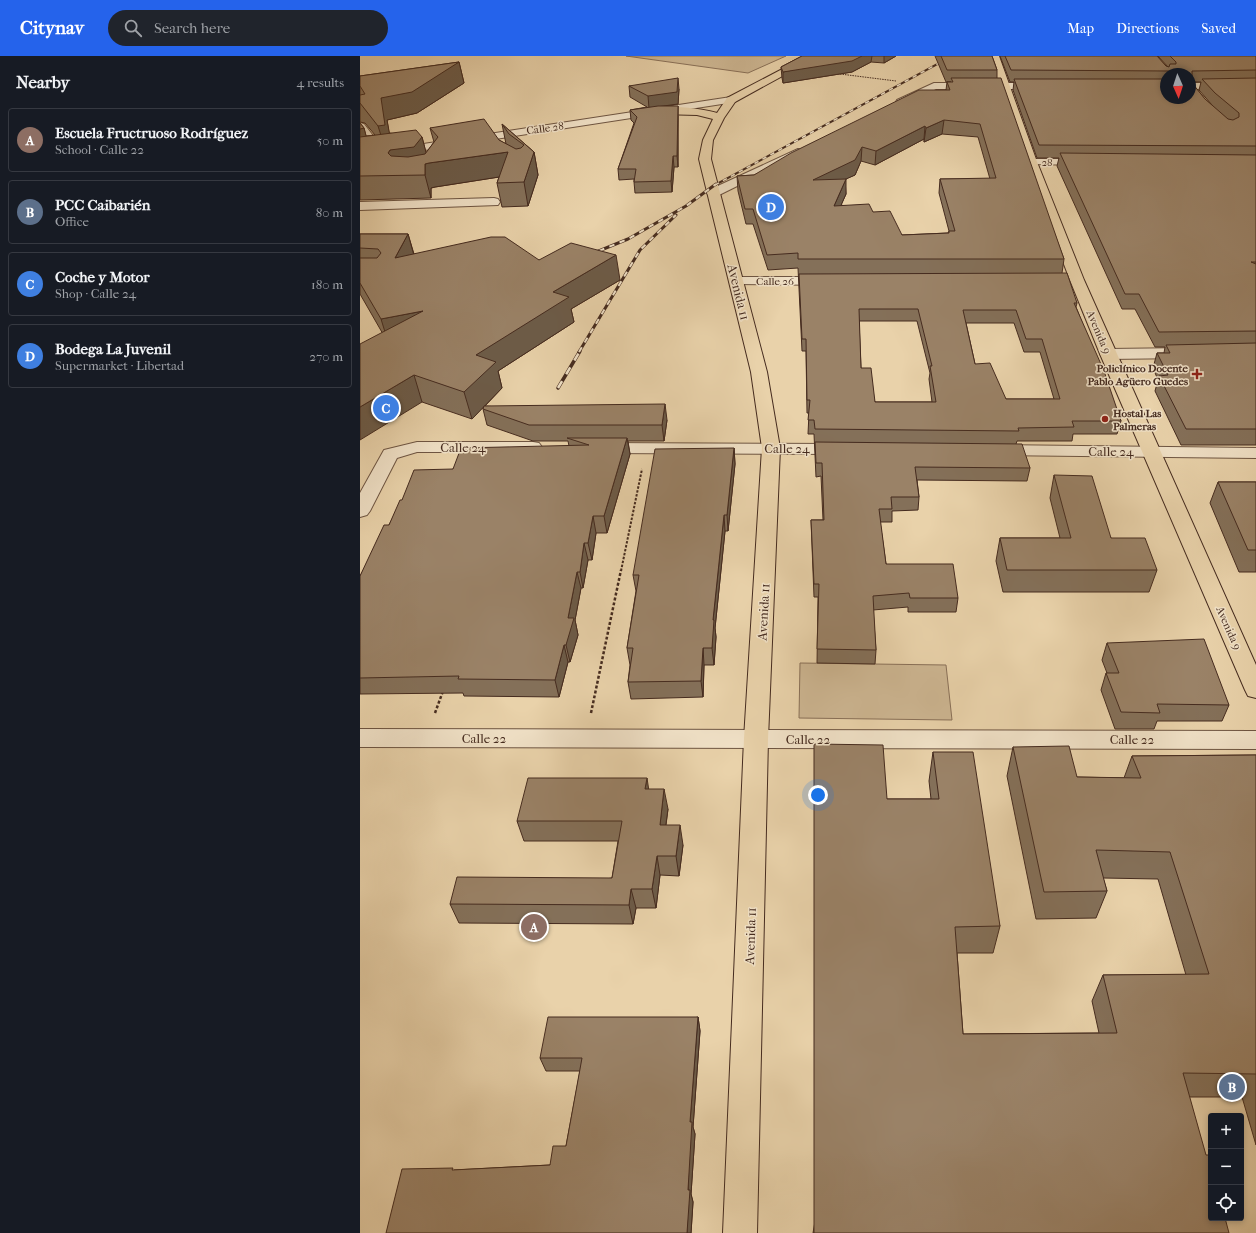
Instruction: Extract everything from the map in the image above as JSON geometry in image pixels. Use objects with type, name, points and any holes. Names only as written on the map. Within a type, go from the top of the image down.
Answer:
[{"type":"main road","name":"Avenida 11","points":[[740,1233],[756,738],[771,448],[759,372],[737,281],[704,159],[708,140],[718,118],[731,100],[814,56]]},
{"type":"main road","name":"Avenida 9","points":[[994,56],[1031,162],[1069,280],[1108,354],[1256,690]]},
{"type":"main road","points":[[659,111],[693,111],[710,114],[718,118]]},
{"type":"street","points":[[891,107],[934,86],[1051,86]]},
{"type":"street","points":[[1196,87],[1256,86]]},
{"type":"street","points":[[1196,94],[1199,98]]},
{"type":"street","name":"Calle 28","points":[[360,157],[429,151],[492,136],[731,100]]},
{"type":"street","points":[[360,126],[381,154]]},
{"type":"street","points":[[492,136],[498,146]]},
{"type":"street","points":[[713,193],[806,148]]},
{"type":"street","name":"28","points":[[1031,162],[1101,162]]},
{"type":"street","points":[[360,206],[494,202]]},
{"type":"street","name":"Calle 26","points":[[737,281],[840,281]]},
{"type":"street","points":[[1108,354],[1202,353]]},
{"type":"street","name":"Calle 24","points":[[360,512],[390,454],[417,447],[552,447]]},
{"type":"street","name":"Calle 24","points":[[583,448],[858,449]]},
{"type":"street","name":"Calle 24","points":[[977,450],[1256,453]]},
{"type":"street","name":"Calle 22","points":[[360,738],[1256,740]]},
{"type":"path","points":[[837,73],[934,86]]},
{"type":"path","points":[[585,738],[646,448]]},
{"type":"path","points":[[426,738],[444,686]]},
{"type":"shaded area","points":[[626,56],[786,56],[748,73]]},
{"type":"shaded area","points":[[800,663],[946,665],[952,720],[799,718]]},
{"type":"building","points":[[802,56],[862,56],[852,61],[783,72],[781,67]]},
{"type":"building","points":[[941,56],[992,56],[997,70],[947,70]]},
{"type":"building","points":[[1005,56],[1157,56],[1166,66],[1169,67],[1170,64],[1176,64],[1170,56],[1256,56],[1256,70],[1196,71],[1196,68],[1160,68],[1160,71],[1011,70]]},
{"type":"building","points":[[459,62],[412,92],[381,98],[385,125],[378,126],[360,103],[360,95],[365,94],[360,86],[360,76]]},
{"type":"building","points":[[678,78],[677,92],[648,96],[629,86]]},
{"type":"building","points":[[951,78],[1001,78],[1064,259],[798,259],[798,253],[767,255],[753,209],[745,209],[737,176],[754,175],[791,153],[919,90],[950,90],[947,82],[953,82]],"holes":[[[944,120],[980,124],[996,178],[940,179],[955,231],[949,231],[949,233],[902,235],[890,211],[873,212],[869,204],[834,206],[846,179],[813,180],[855,160],[862,147],[876,151],[925,126],[926,128]]]},
{"type":"building","points":[[1256,78],[1256,146],[1039,145],[1014,79],[1160,79],[1160,104],[1196,104],[1196,88],[1205,99],[1228,119],[1233,120],[1239,117],[1239,113],[1215,93],[1202,79]]},
{"type":"building","points":[[658,106],[678,106],[677,156],[673,156],[671,181],[634,182],[636,169],[618,169],[637,117],[630,110]]},
{"type":"building","points":[[484,119],[499,140],[516,149],[521,148],[524,145],[509,134],[502,124],[534,152],[524,182],[497,183],[508,152],[425,164],[425,175],[360,176],[360,137],[416,130],[422,137],[414,147],[390,150],[388,153],[391,156],[408,157],[425,154],[438,137],[430,128]]},
{"type":"building","points":[[360,123],[364,128],[360,129]]},
{"type":"building","points":[[1060,153],[1256,155],[1256,262],[1251,262],[1256,264],[1256,331],[1159,332],[1139,294],[1125,294]]},
{"type":"building","points":[[360,234],[408,234],[395,258],[491,237],[505,237],[539,260],[571,243],[616,255],[553,292],[569,297],[476,355],[496,362],[464,392],[414,375],[360,407],[360,344],[423,311],[381,319],[360,283],[360,258],[377,258],[381,253],[378,249],[360,248]]},
{"type":"building","points":[[1067,273],[1077,303],[1074,303],[1104,371],[1121,421],[1072,421],[1074,427],[1018,428],[1019,431],[815,429],[814,420],[808,420],[810,400],[807,400],[806,339],[802,339],[799,274]],"holes":[[[859,309],[918,309],[932,366],[930,366],[936,402],[875,402],[871,368],[861,368]],[[963,310],[1016,310],[1026,339],[1042,339],[1060,399],[1006,399],[990,363],[975,364]]]},
{"type":"building","points":[[1256,343],[1256,429],[1186,429],[1159,376],[1168,375],[1157,353],[1170,353],[1166,345]]},
{"type":"building","points":[[665,404],[662,425],[529,425],[483,409],[484,406]]},
{"type":"building","points":[[567,438],[627,438],[604,516],[593,516],[588,543],[584,543],[580,572],[577,572],[568,618],[574,618],[566,645],[564,645],[555,680],[458,679],[459,676],[360,678],[360,576],[384,525],[389,525],[400,500],[402,500],[414,470],[453,469],[461,448],[589,445]]},
{"type":"building","points":[[815,442],[1022,444],[1030,468],[915,467],[919,497],[891,497],[892,509],[879,509],[886,564],[953,564],[958,598],[910,598],[909,593],[873,596],[876,650],[817,649],[819,584],[814,584],[811,520],[824,520],[822,463],[816,463]]},
{"type":"building","points":[[734,448],[727,515],[724,515],[713,620],[712,648],[703,648],[701,681],[628,682],[633,648],[627,648],[639,575],[633,575],[655,449]]},
{"type":"building","points":[[1054,475],[1092,476],[1111,538],[1145,538],[1157,570],[1007,570],[1000,538],[1071,538]]},
{"type":"building","points":[[1218,482],[1256,482],[1256,550],[1248,550]]},
{"type":"building","points":[[1204,639],[1229,705],[1157,704],[1160,713],[1121,712],[1106,673],[1119,673],[1107,643]]},
{"type":"building","points":[[814,744],[883,745],[887,799],[939,799],[933,752],[973,752],[1000,926],[955,927],[963,1034],[1117,1033],[1103,975],[1209,974],[1170,852],[1096,850],[1107,891],[1044,892],[1013,747],[1069,746],[1077,777],[1141,778],[1132,756],[1256,755],[1256,1074],[1183,1073],[1206,1155],[1208,1155],[1208,1221],[1226,1221],[1229,1233],[814,1233]]},
{"type":"building","points":[[528,778],[647,778],[645,789],[664,789],[660,825],[680,825],[676,856],[657,856],[652,889],[631,889],[629,905],[450,904],[457,877],[612,878],[622,821],[517,821]]},
{"type":"building","points":[[548,1017],[698,1017],[690,1122],[692,1122],[687,1233],[386,1233],[402,1169],[453,1168],[452,1170],[550,1165],[553,1146],[566,1146],[582,1058],[540,1058]]},
{"type":"railway","points":[[715,185],[952,56]]},
{"type":"railway","points":[[589,255],[628,239],[686,206],[716,184]]},
{"type":"railway","points":[[579,352],[640,250],[676,215]]},
{"type":"railway","points":[[558,388],[580,351]]},
{"type":"place","name":"Bodega La Juvenil","points":[[771,207]]},
{"type":"place","name":"Policlínico Docente Pablo Agüero Guedes","points":[[1197,374]]},
{"type":"place","name":"Coche y Motor","points":[[386,408]]},
{"type":"place","name":"Hostal Las Palmeras","points":[[1105,419]]},
{"type":"place","name":"Escuela Fructruoso Rodríguez","points":[[534,927]]},
{"type":"place","name":"PCC Caibarién","points":[[1232,1087]]}]
